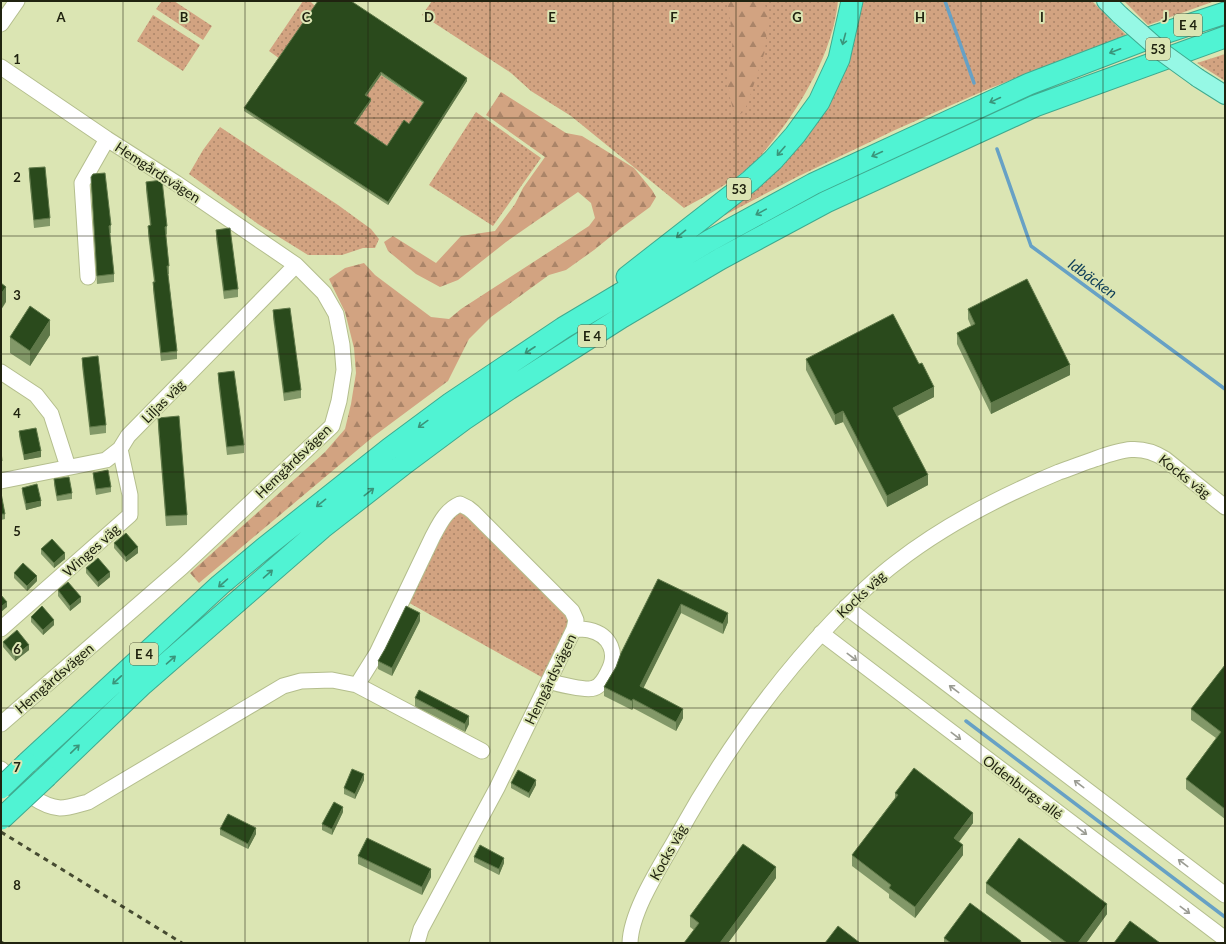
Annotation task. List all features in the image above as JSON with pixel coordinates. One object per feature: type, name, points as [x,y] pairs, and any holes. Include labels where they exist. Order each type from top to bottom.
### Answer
[{"type":"highway","name":"53","points":[[563,328],[711,210],[750,181],[773,160],[795,135],[820,102],[839,59],[852,1]]},
{"type":"highway","name":"E 4","points":[[1,788],[220,585],[264,548],[389,449],[458,399],[563,328],[709,241],[813,184],[1029,84],[1152,37],[1225,13]]},
{"type":"highway","name":"E 4","points":[[1,819],[143,684],[322,528],[463,420],[509,389],[622,317],[720,259],[826,202],[1035,106],[1225,37]]},
{"type":"main road","name":"53","points":[[1106,1],[1162,52],[1225,95]]},
{"type":"street","points":[[1,24],[17,1]]},
{"type":"street","name":"Hemgårdsvägen","points":[[1,67],[107,139],[176,183],[296,265],[324,293],[336,314],[342,345],[344,370],[339,401],[332,426],[182,567],[1,724]]},
{"type":"street","points":[[88,277],[82,183],[107,139]]},
{"type":"street","name":"Liljas väg","points":[[1,481],[106,460],[120,449],[128,436],[296,265]]},
{"type":"street","points":[[1,372],[36,395],[51,414],[68,467]]},
{"type":"street","name":"Winges väg","points":[[1,629],[130,515],[130,495],[120,449]]},
{"type":"street","name":"Kocks väg","points":[[630,943],[630,936],[641,901],[694,805],[755,712],[821,633],[846,607],[895,563],[976,510],[1034,483],[1120,450],[1141,449],[1155,453],[1165,459],[1225,508]]},
{"type":"street","name":"Hemgårdsvägen","points":[[357,685],[377,653],[443,518],[453,507],[460,504],[473,512],[572,611],[576,620],[574,629],[497,788],[421,929],[417,943]]},
{"type":"street","points":[[846,607],[1225,895]]},
{"type":"street","points":[[549,681],[586,689],[594,688],[601,684],[612,664],[614,656],[613,649],[609,642],[603,637],[589,630],[574,629]]},
{"type":"street","name":"Oldenburgs allé","points":[[821,633],[1225,939]]},
{"type":"street","points":[[1,769],[34,798],[47,805],[62,808],[88,802],[283,686],[301,681],[332,680],[357,685],[482,751]]},
{"type":"green space","points":[[162,1],[174,1],[212,26],[203,40],[156,9]]},
{"type":"green space","points":[[303,1],[310,1],[316,7],[280,59],[269,51]]},
{"type":"green space","points":[[432,1],[838,1],[830,39],[823,58],[805,95],[783,128],[758,159],[745,171],[720,188],[684,208],[571,116],[531,91],[511,73],[422,15]]},
{"type":"green space","points":[[727,1],[764,1],[768,17],[765,51],[747,105],[743,112],[738,116],[734,113],[727,86],[733,39]]},
{"type":"green space","points":[[858,1],[1092,1],[1127,36],[988,89],[895,130],[797,177],[706,225],[777,165]]},
{"type":"green space","points":[[1124,1],[1215,1],[1148,25]]},
{"type":"green space","points":[[153,15],[200,45],[183,71],[137,41]]},
{"type":"green space","points":[[1225,54],[1225,81],[1197,63]]},
{"type":"green space","points":[[381,75],[424,104],[409,126],[387,148],[347,121]]},
{"type":"green space","points":[[501,92],[566,133],[582,136],[634,168],[656,197],[650,207],[566,270],[549,275],[491,317],[469,339],[448,381],[374,436],[199,583],[190,573],[325,452],[345,429],[356,373],[354,348],[345,312],[329,279],[345,268],[364,263],[375,275],[431,317],[449,319],[461,309],[589,226],[595,218],[591,203],[578,192],[506,242],[458,280],[440,287],[416,274],[388,251],[384,242],[393,236],[436,263],[461,236],[495,231],[515,204],[523,188],[545,157],[486,115]]},
{"type":"green space","points":[[476,112],[541,158],[493,226],[429,185]]},
{"type":"green space","points":[[220,127],[338,205],[371,229],[379,239],[375,248],[363,248],[342,255],[308,255],[258,224],[189,174],[203,150]]},
{"type":"green space","points":[[463,507],[568,612],[572,624],[545,679],[404,600],[436,534]]},
{"type":"building","points":[[318,1],[351,1],[467,78],[388,202],[244,108]],"holes":[[[381,72],[424,102],[409,124],[404,120],[387,146],[354,123],[371,99],[365,95]]]},
{"type":"building","points":[[45,167],[50,218],[34,220],[29,168]]},
{"type":"building","points":[[105,173],[111,225],[109,226],[114,274],[97,276],[91,177],[93,174]]},
{"type":"building","points":[[162,180],[167,226],[165,227],[169,266],[167,266],[177,351],[161,353],[153,282],[155,282],[148,226],[151,225],[146,182]]},
{"type":"building","points":[[230,228],[238,289],[224,291],[216,230]]},
{"type":"building","points":[[1027,279],[1070,365],[991,403],[957,333],[975,324],[968,309]]},
{"type":"building","points":[[1,283],[6,287],[1,294]]},
{"type":"building","points":[[30,306],[50,320],[30,351],[10,337]]},
{"type":"building","points":[[290,308],[301,390],[284,393],[273,310]]},
{"type":"building","points":[[893,314],[919,364],[922,363],[934,387],[893,408],[928,475],[887,496],[843,411],[835,415],[806,359]]},
{"type":"building","points":[[98,356],[106,425],[90,427],[82,358]]},
{"type":"building","points":[[234,371],[244,445],[227,447],[218,373]]},
{"type":"building","points":[[179,416],[187,515],[166,516],[158,418]]},
{"type":"building","points":[[36,428],[41,451],[24,455],[19,431]]},
{"type":"building","points":[[108,470],[111,487],[96,489],[93,473]]},
{"type":"building","points":[[69,477],[72,493],[57,496],[54,479]]},
{"type":"building","points":[[37,484],[41,501],[26,504],[22,488]]},
{"type":"building","points":[[1,493],[5,514],[1,514]]},
{"type":"building","points":[[126,533],[138,547],[126,557],[114,543]]},
{"type":"building","points":[[52,539],[65,553],[54,563],[41,549]]},
{"type":"building","points":[[98,558],[110,572],[98,582],[86,568]]},
{"type":"building","points":[[23,563],[37,576],[27,586],[14,573]]},
{"type":"building","points":[[658,579],[728,613],[723,624],[681,604],[640,686],[683,709],[676,722],[633,699],[632,701],[604,687],[616,667],[621,653]]},
{"type":"building","points":[[68,582],[81,597],[70,606],[58,590]]},
{"type":"building","points":[[1,595],[7,602],[1,607]]},
{"type":"building","points":[[42,606],[54,620],[43,630],[31,617]]},
{"type":"building","points":[[406,606],[420,613],[392,668],[378,661]]},
{"type":"building","points":[[17,630],[29,645],[15,656],[3,642]]},
{"type":"building","points":[[1225,665],[1225,809],[1186,779],[1221,732],[1191,709]]},
{"type":"building","points":[[419,690],[469,716],[465,724],[415,698]]},
{"type":"building","points":[[914,768],[973,813],[954,838],[963,845],[915,907],[889,888],[891,885],[852,855],[898,795],[895,793]]},
{"type":"building","points":[[352,769],[364,774],[355,794],[344,788]]},
{"type":"building","points":[[518,770],[536,780],[529,793],[511,783]]},
{"type":"building","points":[[334,802],[343,807],[332,829],[322,824]]},
{"type":"building","points":[[228,814],[256,828],[248,844],[220,829]]},
{"type":"building","points":[[367,838],[431,869],[422,887],[358,856]]},
{"type":"building","points":[[1019,838],[1107,904],[1078,943],[1067,943],[986,883]]},
{"type":"building","points":[[743,844],[776,867],[720,943],[684,943],[699,923],[690,916]]},
{"type":"building","points":[[480,845],[504,858],[499,869],[474,857]]},
{"type":"building","points":[[970,903],[1021,941],[1020,943],[951,943],[944,938]]},
{"type":"building","points":[[1130,921],[1160,943],[1114,943]]},
{"type":"building","points":[[838,926],[860,943],[825,943]]},
{"type":"waterway","name":"Idbäcken","points":[[945,1],[974,83]]},
{"type":"waterway","name":"Idbäcken","points":[[997,149],[1031,246],[1225,389]]},
{"type":"waterway","points":[[966,721],[1225,917]]},
{"type":"railway","points":[[1,832],[182,943]]}]
